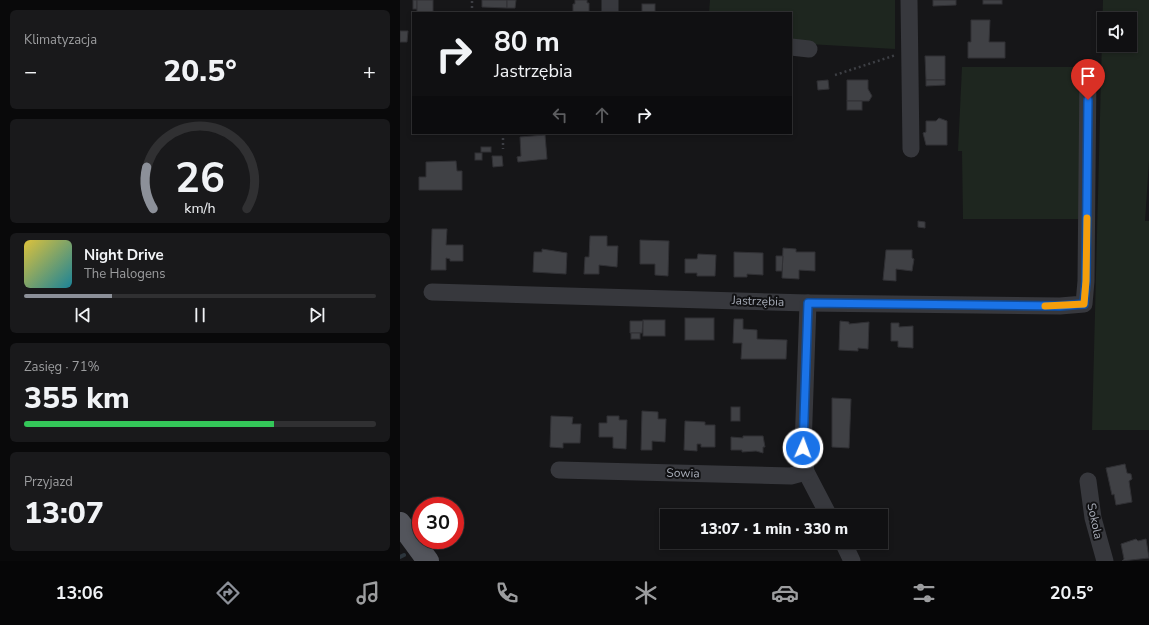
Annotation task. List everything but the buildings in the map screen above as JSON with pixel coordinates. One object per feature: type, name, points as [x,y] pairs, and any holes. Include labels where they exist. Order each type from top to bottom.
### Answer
[{"type":"main road","points":[[400,523],[428,561]]},
{"type":"street","points":[[610,0],[610,12]]},
{"type":"street","points":[[909,0],[906,50],[911,149]]},
{"type":"street","points":[[792,47],[809,49]]},
{"type":"street","name":"Jastrzębia","points":[[432,292],[808,303],[1060,306],[1084,304],[1086,281],[1088,70]]},
{"type":"street","points":[[808,303],[803,448],[806,472],[825,509]]},
{"type":"street","name":"Sowia","points":[[559,470],[791,476],[806,472]]},
{"type":"street","name":"Sokola","points":[[1088,481],[1093,518],[1105,561]]},
{"type":"street","points":[[846,549],[852,561]]},
{"type":"path","points":[[472,0],[472,12]]},
{"type":"path","points":[[835,75],[906,50]]},
{"type":"path","points":[[503,134],[503,149]]},
{"type":"shaded area","points":[[710,0],[895,0],[895,49],[792,43],[792,12],[709,12]]},
{"type":"shaded area","points":[[1103,0],[1149,0],[1149,161],[1145,221],[1149,221],[1149,430],[1092,430],[1102,52],[1137,52],[1137,12],[1103,12]]},
{"type":"shaded area","points":[[962,67],[1075,67],[1083,82],[1080,219],[963,219],[962,151],[958,151]]},
{"type":"waterway","points":[[400,557],[404,555]]},
{"type":"slow traffic","points":[[1045,306],[1084,304],[1087,218]]},
{"type":"route","points":[[803,448],[808,303],[1060,306],[1084,304],[1086,281],[1088,100]]}]
